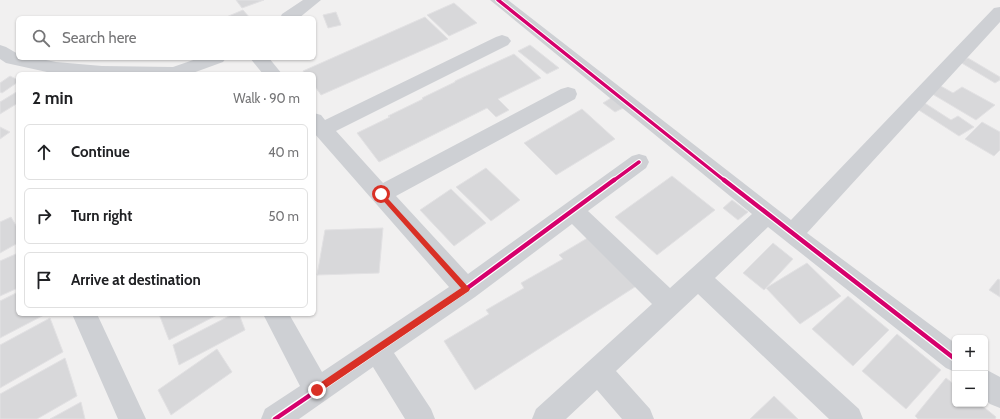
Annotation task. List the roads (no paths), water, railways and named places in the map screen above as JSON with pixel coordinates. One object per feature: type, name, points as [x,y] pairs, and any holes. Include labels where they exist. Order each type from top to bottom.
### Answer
[{"type":"street","points":[[291,16],[313,0]]},
{"type":"street","points":[[498,0],[766,214],[952,357]]},
{"type":"street","points":[[792,234],[1000,12]]},
{"type":"street","points":[[466,289],[318,124],[502,41]]},
{"type":"street","points":[[0,51],[12,59],[16,60]]},
{"type":"street","points":[[17,60],[56,68],[102,72]]},
{"type":"street","points":[[177,72],[211,60]]},
{"type":"street","points":[[261,60],[271,72]]},
{"type":"street","points":[[381,194],[568,94]]},
{"type":"street","points":[[275,419],[466,289],[639,162]]},
{"type":"street","points":[[573,211],[669,304]]},
{"type":"street","points":[[546,419],[766,214]]},
{"type":"street","points":[[698,278],[844,417]]},
{"type":"street","points":[[85,316],[132,419]]},
{"type":"street","points":[[276,316],[317,390]]},
{"type":"street","points":[[377,349],[421,419]]},
{"type":"street","points":[[598,371],[640,419]]},
{"type":"street","points":[[988,384],[1000,394]]}]
